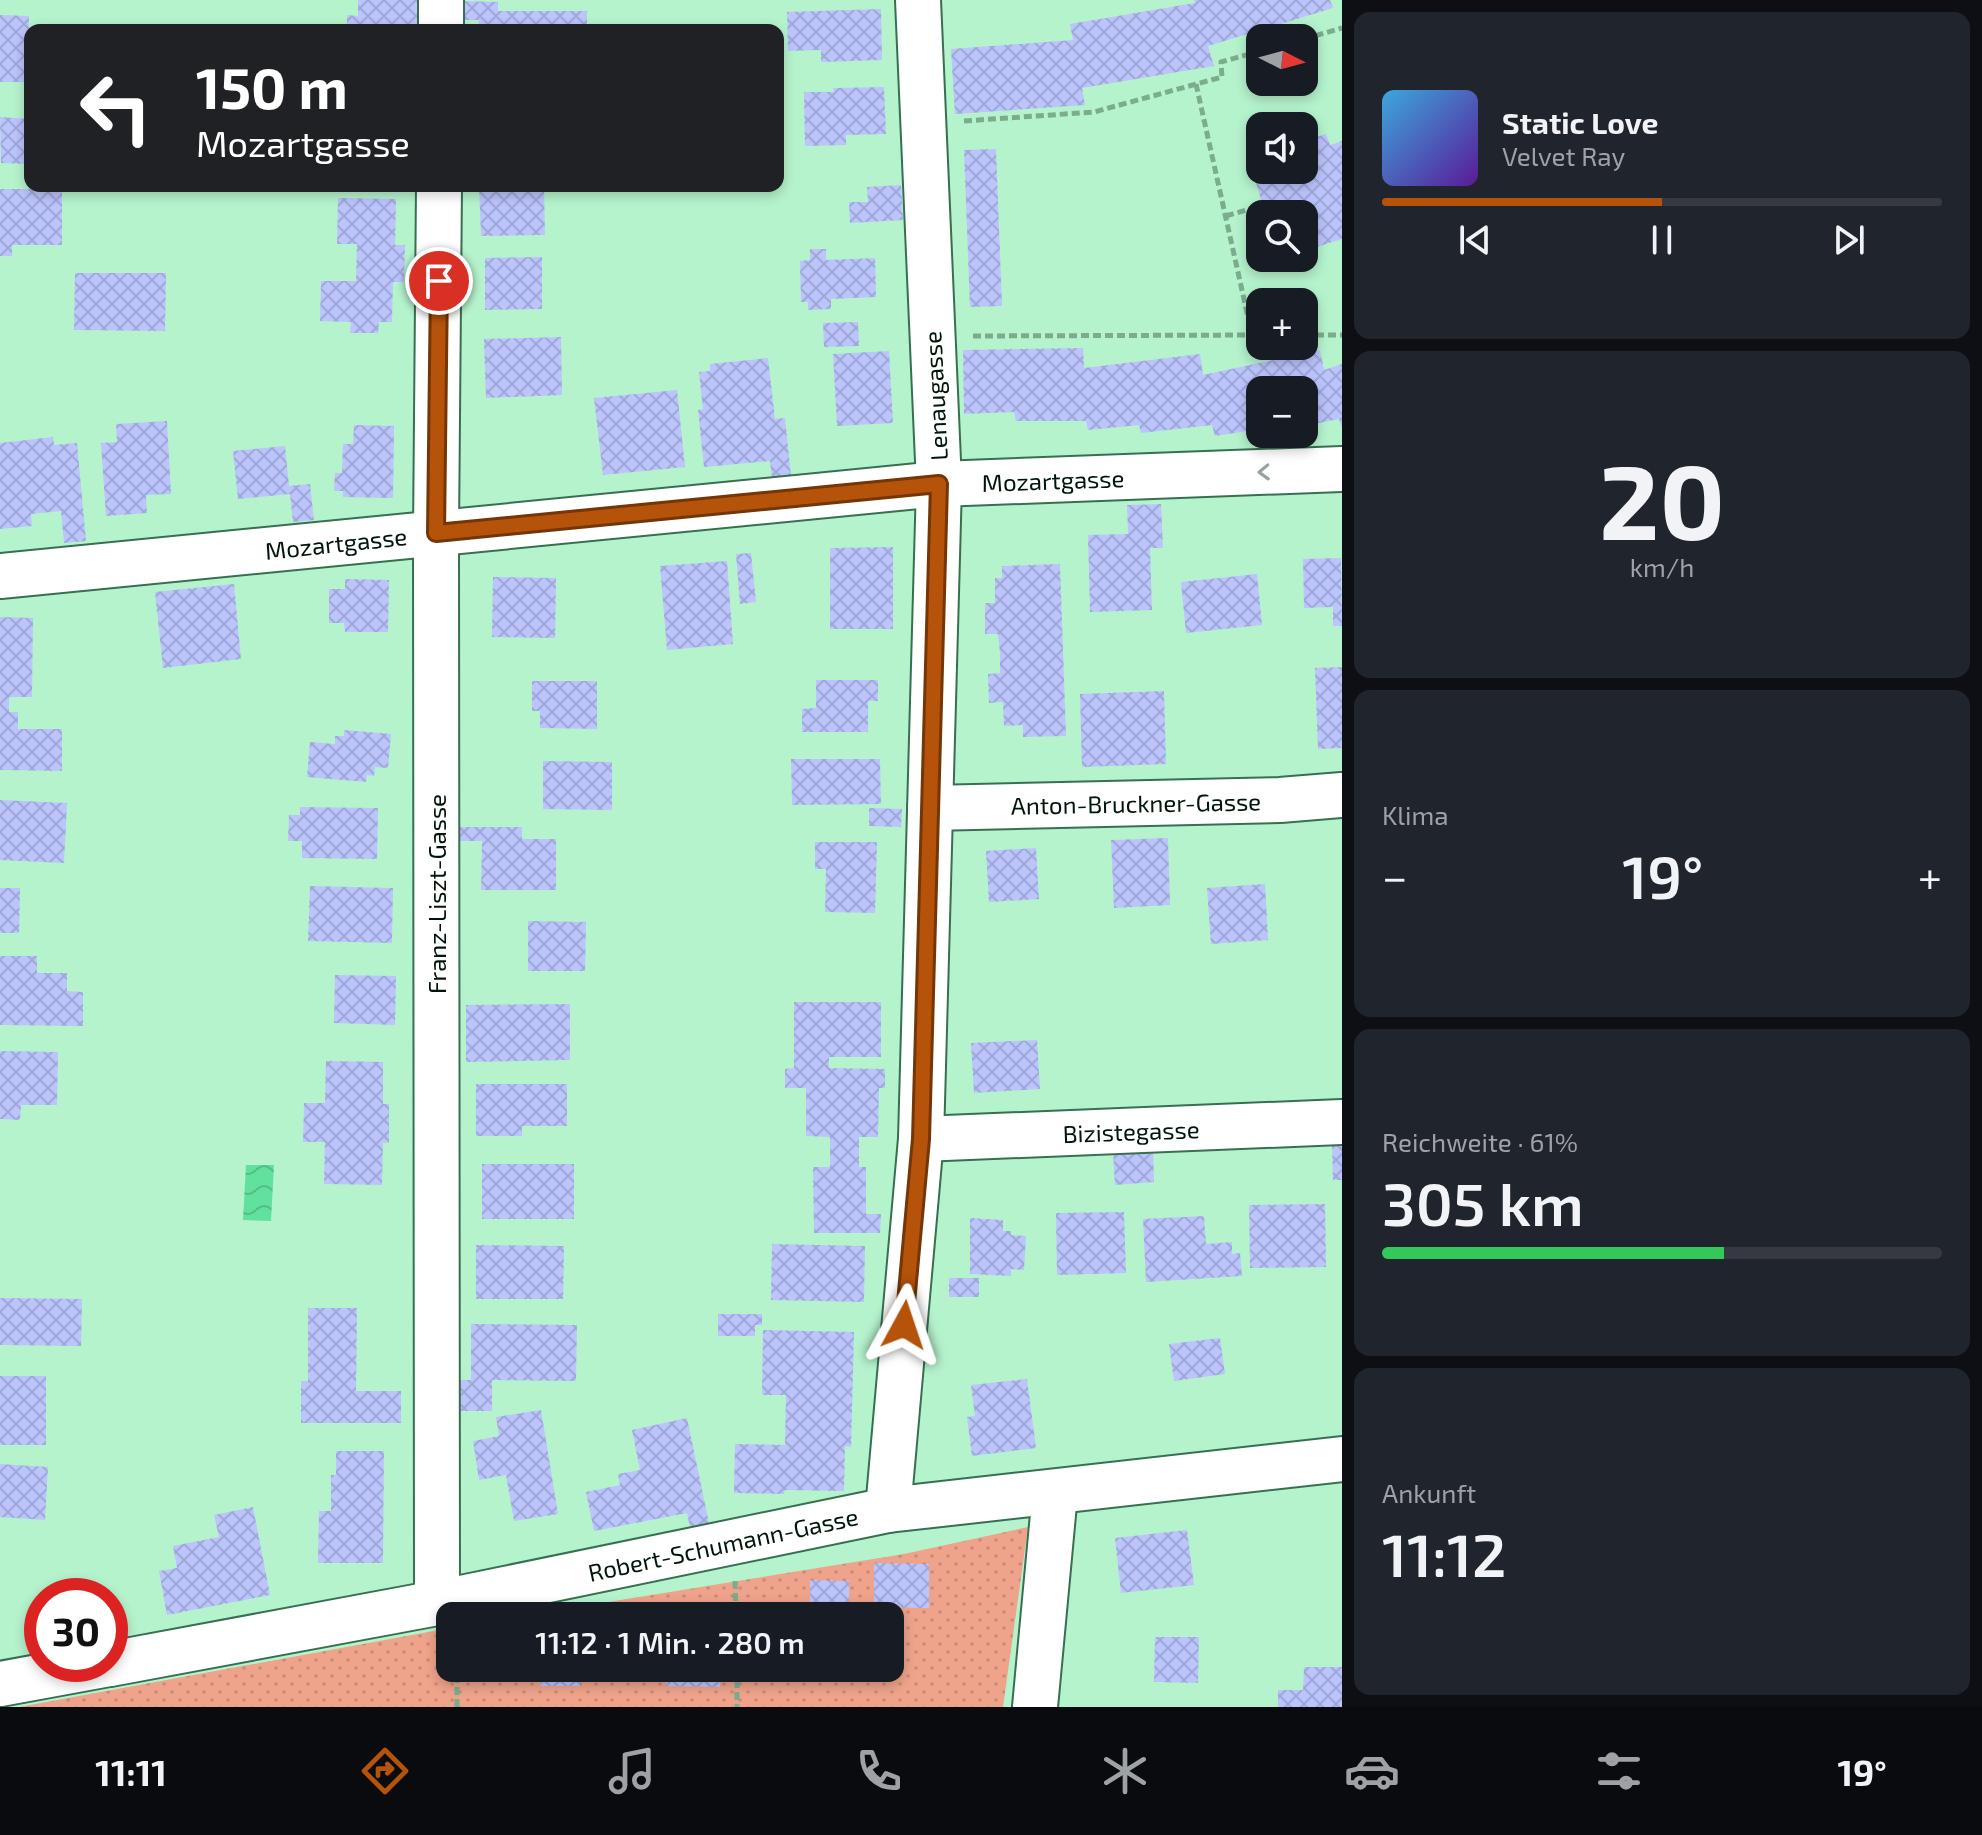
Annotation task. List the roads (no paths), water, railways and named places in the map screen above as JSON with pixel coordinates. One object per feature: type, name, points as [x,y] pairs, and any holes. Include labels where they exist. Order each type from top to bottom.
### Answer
[{"type":"street","points":[[441,0],[441,24]]},
{"type":"street","name":"Lenaugasse","points":[[888,1510],[921,1139],[939,484],[918,0]]},
{"type":"street","name":"Franz-Liszt-Gasse","points":[[437,1602],[436,533],[439,192]]},
{"type":"street","name":"Mozartgasse","points":[[0,576],[939,484],[1342,469]]},
{"type":"street","name":"Anton-Bruckner-Gasse","points":[[930,808],[1280,800],[1342,795]]},
{"type":"street","name":"Bizistegasse","points":[[921,1139],[1342,1122]]},
{"type":"street","name":"Robert-Schumann-Gasse","points":[[442,1602],[888,1510],[1342,1459]]},
{"type":"street","points":[[1035,1707],[1055,1493]]},
{"type":"street","name":"Robert-Schumann-Gasse","points":[[128,1661],[436,1603]]},
{"type":"street","name":"Robert-Schumann-Gasse","points":[[0,1684],[24,1680]]},
{"type":"water","points":[[246,1165],[274,1165],[271,1221],[243,1220]]}]
